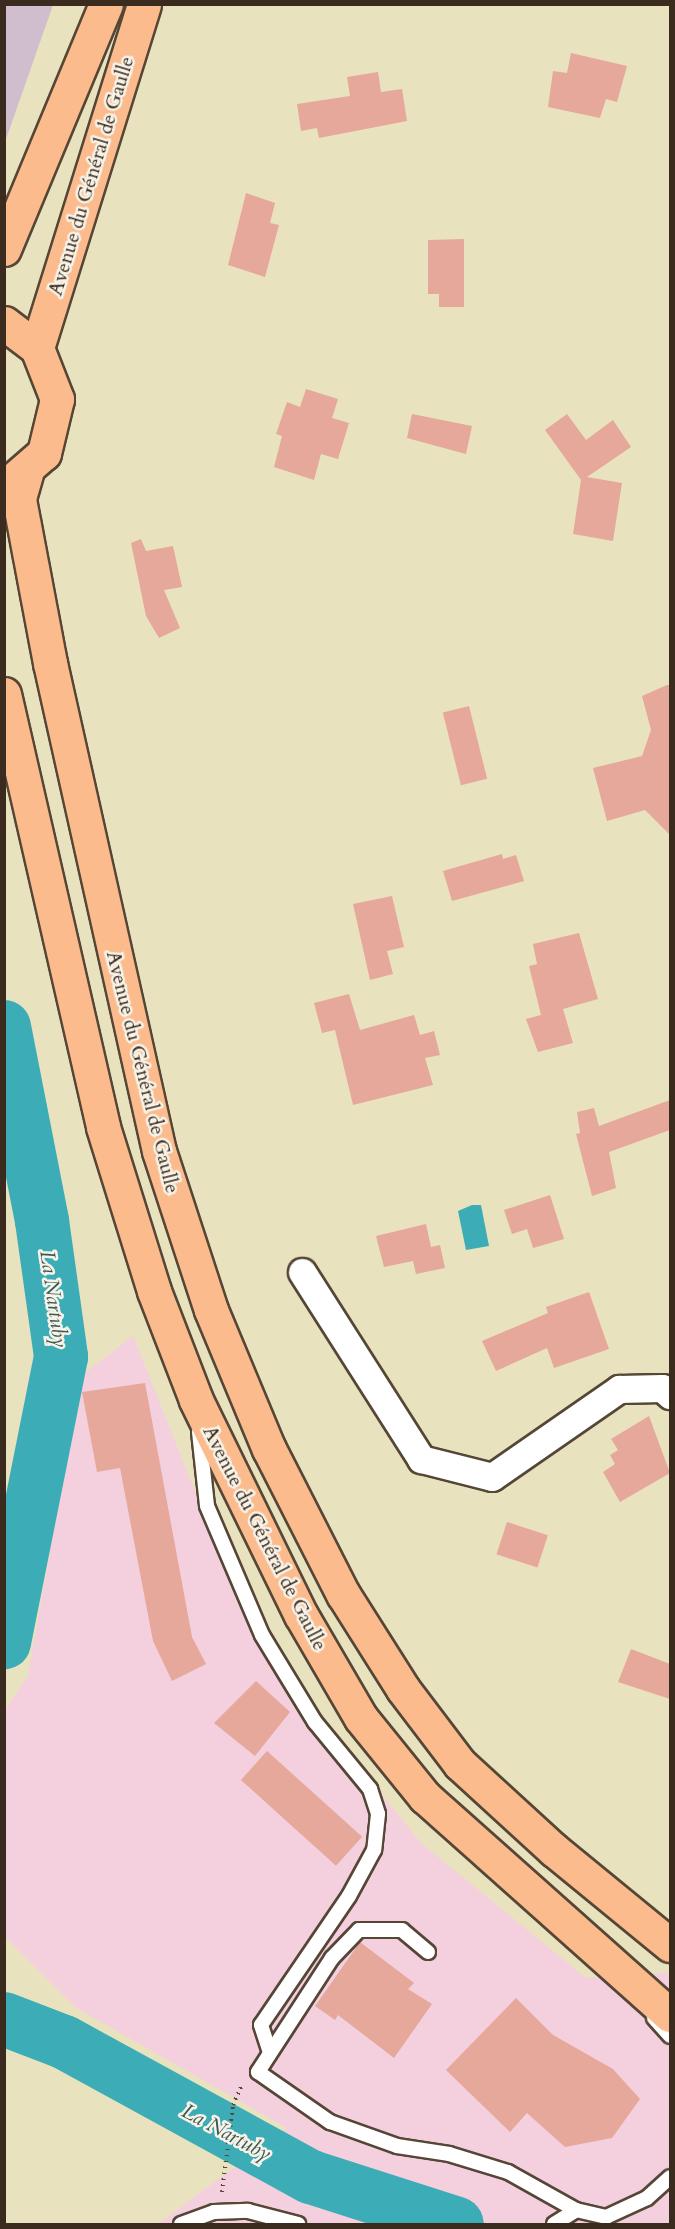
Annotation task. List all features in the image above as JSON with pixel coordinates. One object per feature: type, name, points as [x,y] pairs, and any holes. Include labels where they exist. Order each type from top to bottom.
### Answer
[{"type":"main road","name":"Avenue du Général de Gaulle","points":[[4,249],[106,4]]},
{"type":"main road","name":"Avenue du Général de Gaulle","points":[[37,348],[144,4]]},
{"type":"main road","points":[[4,323],[37,348],[57,399],[54,427],[44,453],[15,480]]},
{"type":"main road","name":"Avenue du Général de Gaulle","points":[[15,480],[50,663],[159,1151],[211,1310],[268,1449],[343,1594],[403,1689],[460,1764],[554,1850],[670,1945]]},
{"type":"main road","name":"Avenue du Général de Gaulle","points":[[4,694],[103,1128],[154,1291],[196,1400],[300,1615],[361,1718],[425,1797],[670,2015]]},
{"type":"street","points":[[302,1272],[422,1459],[492,1478],[619,1389],[662,1388],[670,1395]]},
{"type":"lane","points":[[196,1400],[207,1506],[262,1635],[315,1722],[370,1789],[378,1814],[374,1850],[349,1896],[261,2025],[269,2050]]},
{"type":"lane","points":[[428,1952],[402,1929],[359,1929],[269,2050],[258,2072],[330,2122],[397,2146],[449,2154],[508,2172],[576,2210],[606,2217],[647,2198],[670,2177]]},
{"type":"lane","points":[[576,1932],[670,2036]]},
{"type":"lane","points":[[556,2223],[576,2210]]},
{"type":"lane","points":[[181,2224],[214,2212],[248,2211],[298,2224]]},
{"type":"path","points":[[224,2185],[233,2105]]},
{"type":"shaded area","points":[[4,5],[53,5],[5,142]]},
{"type":"shaded area","points":[[133,1336],[252,1634],[421,1843],[586,1978],[670,1972],[670,2224],[158,2224],[287,2128],[75,2007],[5,1937],[4,1711],[28,1676],[81,1376]]},
{"type":"water","points":[[472,1205],[481,1205],[489,1246],[466,1250],[458,1211]]},
{"type":"building","points":[[571,53],[627,66],[617,102],[606,99],[600,118],[548,107],[553,71],[567,73]]},
{"type":"building","points":[[378,72],[381,92],[402,89],[407,121],[319,138],[317,128],[301,131],[297,104],[350,96],[347,77]]},
{"type":"building","points":[[246,193],[275,203],[270,223],[279,225],[265,277],[228,265]]},
{"type":"building","points":[[464,239],[464,307],[439,307],[439,294],[428,294],[428,240]]},
{"type":"building","points":[[306,389],[338,399],[332,418],[349,423],[338,459],[321,454],[314,480],[274,467],[282,436],[276,434],[287,402],[300,407]]},
{"type":"building","points":[[412,414],[472,426],[466,454],[407,438]]},
{"type":"building","points":[[567,414],[586,440],[613,420],[631,447],[587,477],[622,483],[613,541],[573,534],[581,480],[545,430]]},
{"type":"building","points":[[141,539],[146,551],[173,546],[182,587],[164,590],[180,628],[159,638],[146,616],[131,543]]},
{"type":"building","points":[[670,685],[670,835],[645,810],[607,821],[593,768],[642,756],[651,730],[642,696]]},
{"type":"building","points":[[469,706],[487,779],[461,785],[443,713]]},
{"type":"building","points":[[502,854],[503,859],[516,855],[524,881],[452,901],[443,871]]},
{"type":"building","points":[[392,896],[404,947],[387,951],[393,974],[370,980],[353,904]]},
{"type":"building","points":[[579,933],[598,999],[563,1009],[573,1043],[538,1052],[526,1019],[541,1015],[529,966],[537,964],[533,944]]},
{"type":"building","points":[[349,994],[360,1030],[414,1015],[420,1035],[434,1031],[440,1055],[425,1058],[433,1085],[353,1105],[335,1030],[322,1033],[314,1003]]},
{"type":"building","points":[[670,1100],[670,1130],[609,1152],[616,1188],[592,1196],[576,1134],[580,1133],[577,1112],[594,1108],[599,1126]]},
{"type":"building","points":[[550,1195],[564,1239],[533,1248],[527,1229],[512,1234],[504,1210]]},
{"type":"building","points":[[426,1224],[431,1247],[440,1245],[445,1268],[416,1274],[413,1261],[384,1267],[376,1236]]},
{"type":"building","points":[[589,1292],[609,1349],[554,1368],[547,1348],[496,1371],[482,1341],[548,1313],[546,1307]]},
{"type":"building","points":[[145,1383],[192,1637],[206,1664],[172,1681],[153,1641],[120,1468],[97,1472],[82,1392]]},
{"type":"building","points":[[649,1416],[670,1473],[620,1502],[603,1472],[615,1464],[610,1455],[618,1450],[611,1439]]},
{"type":"building","points":[[507,1522],[548,1535],[537,1568],[496,1554]]},
{"type":"building","points":[[631,1649],[670,1664],[670,1699],[618,1682]]},
{"type":"building","points":[[256,1681],[290,1712],[255,1756],[214,1723]]},
{"type":"building","points":[[267,1751],[362,1837],[336,1866],[241,1780]]},
{"type":"building","points":[[360,1942],[414,1983],[408,1989],[432,2004],[394,2058],[338,2015],[335,2020],[315,2006]]},
{"type":"building","points":[[516,1998],[553,2035],[613,2069],[640,2099],[612,2138],[565,2147],[527,2113],[510,2132],[446,2070]]},
{"type":"waterway","name":"La Nartuby","points":[[4,1027],[42,1221],[61,1357],[4,1642]]},
{"type":"waterway","name":"La Nartuby","points":[[4,2019],[64,2042],[311,2177],[457,2224]]}]
